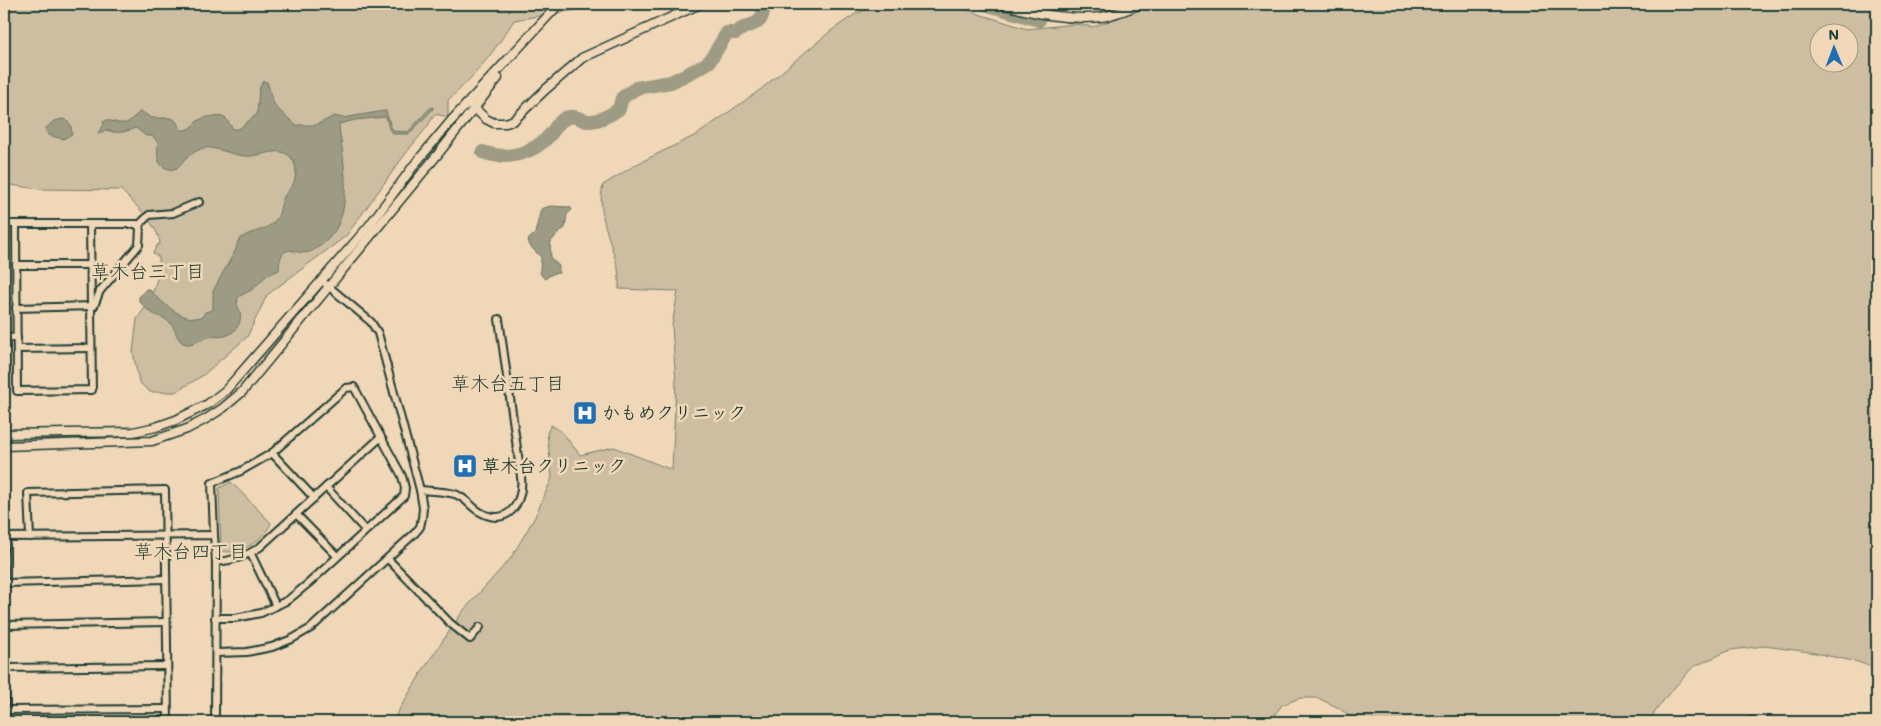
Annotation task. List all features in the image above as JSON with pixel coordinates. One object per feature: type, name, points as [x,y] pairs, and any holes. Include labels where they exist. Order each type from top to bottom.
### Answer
[{"type":"street","points":[[4,446],[146,442],[187,429],[222,408],[242,392],[471,105],[559,4]]},
{"type":"street","points":[[471,105],[486,119],[494,123],[506,123],[514,120],[582,58],[700,4]]},
{"type":"street","points":[[1002,4],[1050,16],[1079,18],[1111,15],[1141,4]]},
{"type":"street","points":[[4,434],[133,432],[176,420],[208,404],[226,390],[369,226],[415,164],[471,105]]},
{"type":"street","points":[[138,226],[149,215],[173,213],[199,202]]},
{"type":"street","points":[[4,224],[137,224],[140,228],[139,245],[100,291],[94,306],[16,308]]},
{"type":"street","points":[[16,224],[17,391],[92,390],[90,224]]},
{"type":"street","points":[[16,265],[90,264]]},
{"type":"street","points":[[216,653],[247,652],[272,647],[292,639],[311,628],[388,559],[420,527],[423,508],[420,490],[378,333],[371,322],[321,280]]},
{"type":"street","points":[[420,490],[454,494],[468,502],[479,512],[492,517],[505,515],[519,501],[522,486],[499,319]]},
{"type":"street","points":[[4,337],[17,338]]},
{"type":"street","points":[[17,349],[91,348]]},
{"type":"street","points":[[213,722],[215,717],[215,618],[216,562],[212,483],[241,471],[272,453],[346,388],[354,386],[380,438],[402,476],[406,488],[404,496],[288,600],[252,614],[235,618],[215,618]]},
{"type":"street","points":[[216,562],[251,554],[297,515],[380,438]]},
{"type":"street","points":[[272,453],[314,498]]},
{"type":"street","points":[[326,487],[365,530]]},
{"type":"street","points":[[30,537],[28,493],[165,490],[168,722]]},
{"type":"street","points":[[297,515],[337,556]]},
{"type":"street","points":[[6,722],[4,537],[214,535]]},
{"type":"street","points":[[251,554],[276,606]]},
{"type":"street","points":[[388,559],[450,623],[470,639],[480,627]]},
{"type":"street","points":[[5,583],[166,579]]},
{"type":"street","points":[[5,625],[166,622]]},
{"type":"street","points":[[5,668],[166,666]]},
{"type":"street","points":[[5,710],[167,709]]},
{"type":"shaded area","points":[[4,4],[613,4],[514,20],[484,62],[448,100],[448,117],[435,114],[346,236],[267,295],[247,337],[202,376],[175,392],[150,392],[139,382],[133,352],[137,319],[151,299],[159,272],[159,257],[153,253],[158,244],[160,245],[156,230],[139,208],[121,190],[39,189],[4,184]]},
{"type":"shaded area","points":[[882,4],[947,4],[1027,29],[1075,24],[1093,27],[1155,4],[1877,5],[1877,669],[1858,662],[1810,652],[1764,646],[1730,650],[1693,667],[1665,698],[1648,722],[1357,722],[1339,708],[1318,698],[1300,698],[1282,705],[1272,718],[1272,722],[392,722],[423,670],[463,611],[511,558],[535,517],[552,478],[547,433],[551,425],[562,432],[580,455],[614,447],[672,470],[676,383],[672,326],[678,291],[619,289],[618,269],[603,217],[601,196],[603,185],[637,164],[698,134],[760,90],[832,30],[857,13]]},
{"type":"shaded area","points":[[263,81],[267,82],[275,105],[295,125],[316,125],[334,116],[343,118],[386,111],[394,131],[408,132],[429,109],[433,107],[433,109],[409,134],[393,134],[389,129],[386,117],[355,120],[339,124],[345,172],[345,198],[339,223],[333,234],[311,252],[304,253],[289,250],[283,253],[279,270],[266,276],[253,289],[238,297],[237,305],[240,319],[237,327],[230,334],[209,337],[186,344],[179,339],[170,323],[149,311],[139,301],[139,297],[146,289],[149,289],[173,310],[188,317],[196,318],[203,316],[205,312],[213,310],[213,291],[236,249],[238,241],[246,235],[270,226],[277,219],[283,198],[295,180],[296,168],[294,162],[291,157],[281,152],[244,156],[217,149],[203,148],[187,157],[178,167],[170,169],[162,166],[158,160],[157,141],[152,136],[146,136],[136,128],[118,132],[107,130],[97,134],[104,125],[103,122],[107,120],[127,123],[141,111],[151,118],[172,118],[181,130],[189,128],[202,119],[215,116],[225,117],[233,129],[239,129],[257,114],[259,89]]},
{"type":"shaded area","points":[[62,119],[71,125],[72,134],[63,139],[48,135],[46,128],[54,121]]},
{"type":"shaded area","points":[[550,206],[570,207],[572,210],[567,214],[565,228],[550,243],[551,259],[559,266],[559,273],[552,274],[545,279],[540,272],[541,257],[530,246],[528,240],[535,233],[541,209]]},
{"type":"shaded area","points":[[231,482],[271,523],[257,541],[243,549],[228,552],[221,551],[219,488]]},
{"type":"waterway","points":[[483,152],[501,156],[519,154],[543,142],[560,122],[566,118],[574,117],[591,121],[612,114],[619,109],[622,98],[636,88],[671,82],[709,62],[727,33],[736,33],[758,22],[761,18],[764,4]]},
{"type":"waterway","points":[[985,4],[1039,20]]},
{"type":"place","name":"かもめクリニック","points":[[585,413]]},
{"type":"place","name":"草木台クリニック","points":[[465,466]]},
{"type":"district","name":"草木台三丁目","points":[[148,271]]},
{"type":"district","name":"草木台五丁目","points":[[508,383]]},
{"type":"district","name":"草木台四丁目","points":[[191,551]]}]
